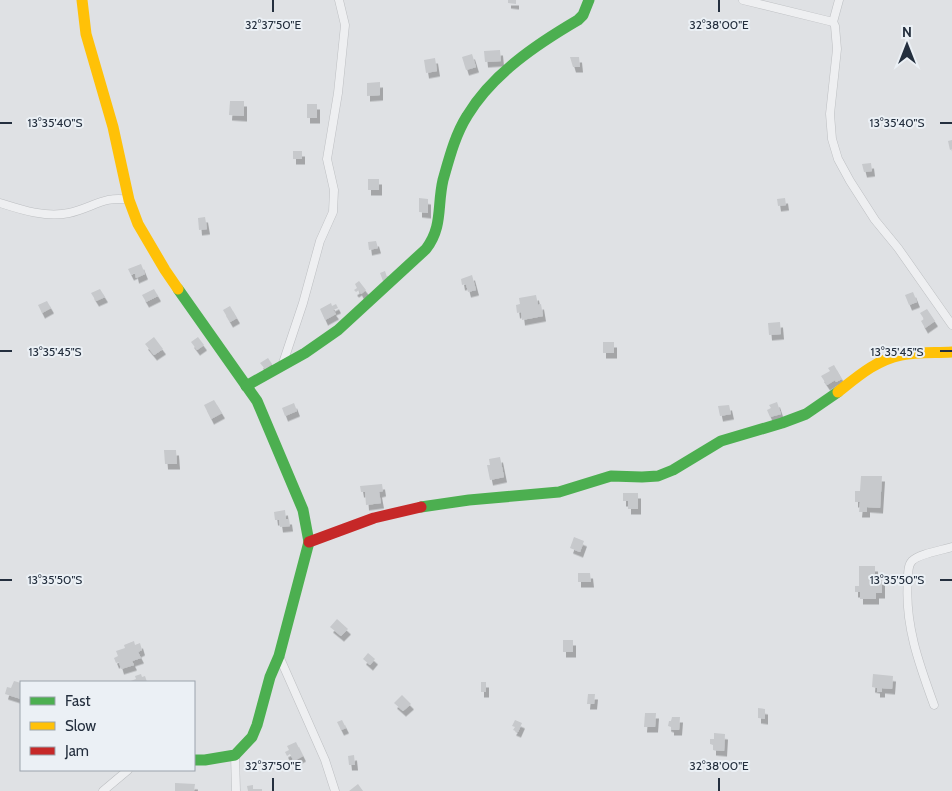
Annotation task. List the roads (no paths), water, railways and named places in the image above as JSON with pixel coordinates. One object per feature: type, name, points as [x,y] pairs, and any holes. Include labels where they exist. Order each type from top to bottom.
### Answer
[{"type":"street","points":[[82,0],[86,34],[113,127],[129,200],[138,224],[165,270],[257,401],[266,417],[303,510],[309,542],[279,656],[270,677],[252,737],[235,755],[195,760]]},
{"type":"street","points":[[282,366],[303,303],[320,241],[333,212],[334,190],[327,159],[338,93],[344,31],[343,13],[339,0]]},
{"type":"street","points":[[246,386],[282,366],[337,330],[365,307],[433,241],[440,218],[442,187],[446,170],[463,123],[471,110],[499,78],[526,54],[578,20],[583,15],[589,0]]},
{"type":"street","points":[[743,0],[833,22]]},
{"type":"street","points":[[839,0],[833,22],[836,31],[836,49],[830,114],[832,140],[838,159],[875,220],[898,248],[952,325]]},
{"type":"street","points":[[0,203],[25,211],[56,214],[70,212],[111,198],[129,200]]},
{"type":"street","points":[[309,542],[413,508],[568,490],[604,477],[649,477],[665,474],[701,451],[720,442],[762,428],[786,423],[810,411],[877,364],[892,357],[912,353],[952,352]]},
{"type":"street","points":[[934,705],[915,652],[910,626],[908,604],[909,569],[911,561],[916,558],[952,548]]},
{"type":"street","points":[[279,656],[325,760],[335,791]]},
{"type":"street","points":[[235,755],[236,791]]},
{"type":"street","points":[[103,791],[127,771]]}]
